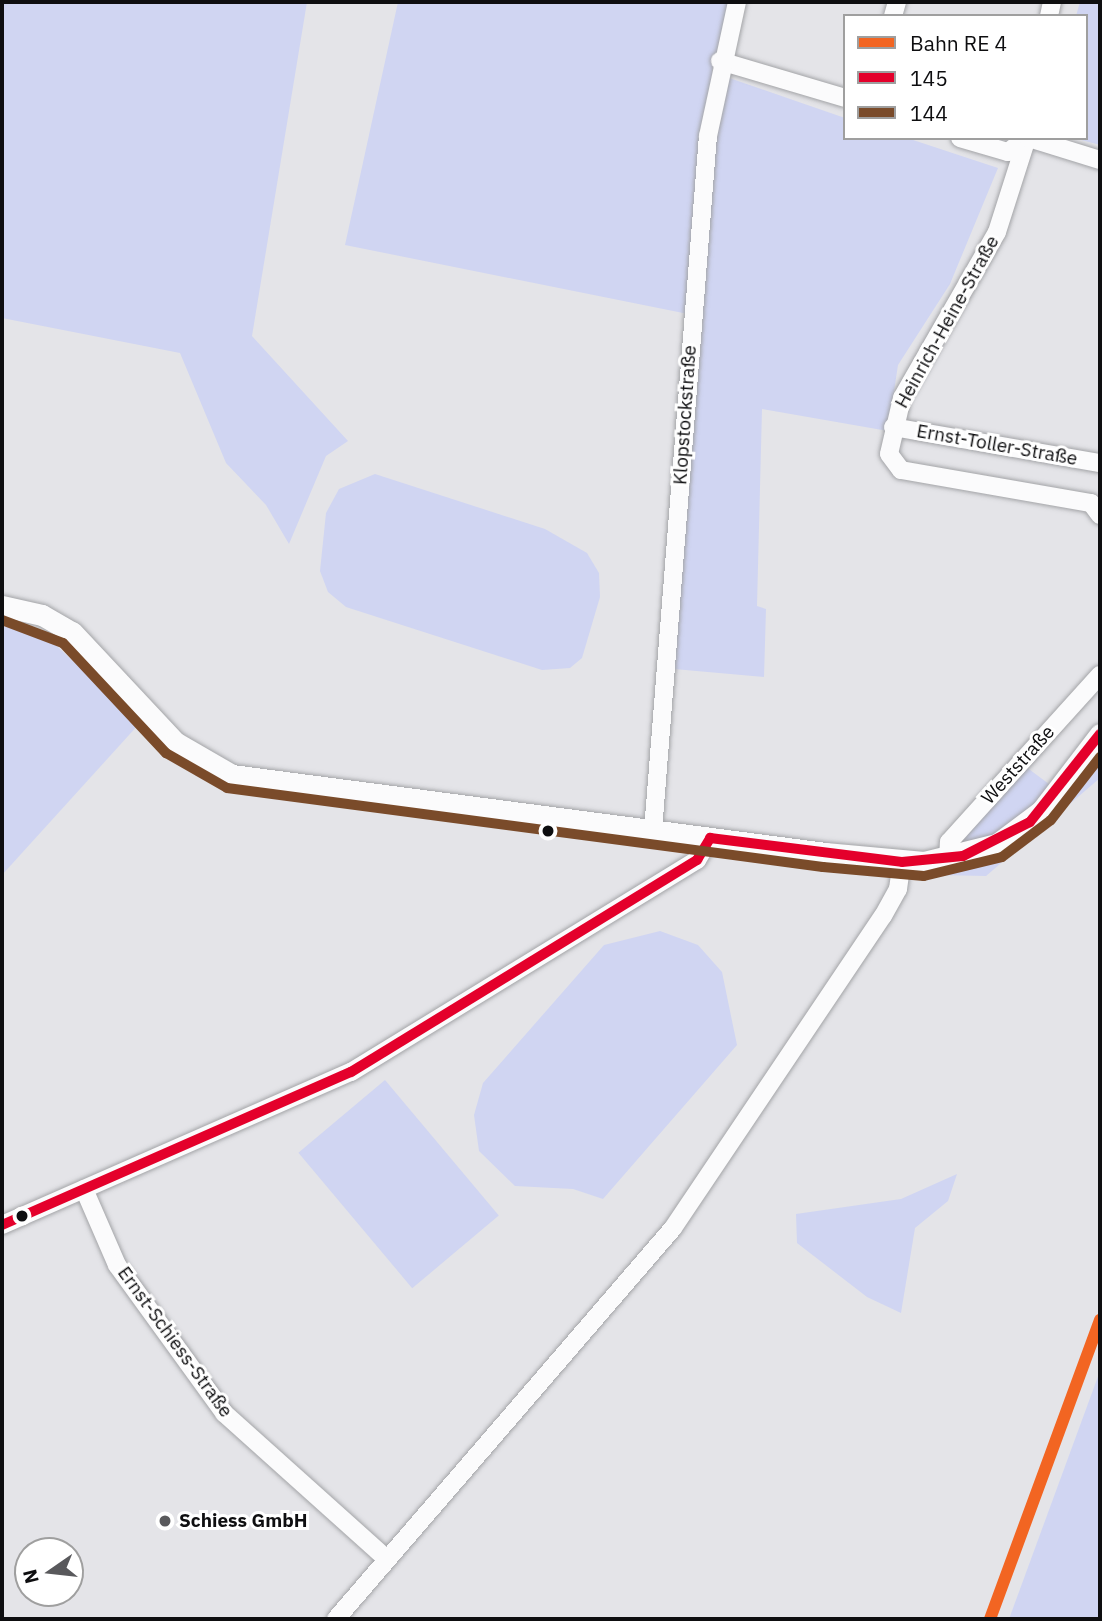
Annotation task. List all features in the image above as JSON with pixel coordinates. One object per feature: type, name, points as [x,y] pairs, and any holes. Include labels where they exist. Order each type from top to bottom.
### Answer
[{"type":"main road","points":[[2,606],[42,615],[72,632],[175,742],[222,771],[653,831],[902,862],[948,860],[997,844],[1030,822],[1100,734]]},
{"type":"street","name":"Klopstockstraße","points":[[653,831],[692,318],[720,61],[737,2]]},
{"type":"street","points":[[720,61],[843,98]]},
{"type":"street","points":[[967,140],[1008,152],[1024,140]]},
{"type":"street","name":"Heinrich-Heine-Straße","points":[[1026,140],[997,232],[902,398],[893,427],[889,454],[901,470],[1091,503],[1100,515]]},
{"type":"street","points":[[1034,140],[1100,160]]},
{"type":"street","name":"Ernst-Toller-Straße","points":[[893,427],[1100,463]]},
{"type":"street","name":"Weststraße","points":[[948,860],[949,842],[1100,675]]},
{"type":"street","points":[[2,1225],[384,1054],[697,860],[710,838]]},
{"type":"street","points":[[336,1619],[673,1228],[898,889],[902,862]]},
{"type":"street","name":"Ernst-Schiess-Straße","points":[[84,1189],[117,1265],[224,1413],[387,1559]]},
{"type":"shaded area","points":[[2,2],[307,2],[252,336],[348,441],[326,456],[289,544],[266,505],[226,463],[180,353],[2,318]]},
{"type":"shaded area","points":[[398,2],[729,2],[712,72],[843,117],[843,140],[913,140],[998,168],[950,284],[898,365],[888,431],[762,409],[757,606],[766,609],[764,677],[674,669],[703,317],[345,245]]},
{"type":"shaded area","points":[[1080,2],[1100,2],[1100,145],[1081,140],[1088,140],[1088,14],[1077,14]]},
{"type":"shaded area","points":[[375,474],[545,529],[587,553],[599,573],[600,597],[582,658],[570,668],[542,670],[346,607],[328,592],[320,571],[326,513],[339,489]]},
{"type":"shaded area","points":[[2,626],[40,630],[139,724],[2,875]]},
{"type":"shaded area","points":[[1100,754],[1100,778],[986,876],[937,875],[957,854],[954,842],[1026,767],[1068,798]]},
{"type":"shaded area","points":[[660,931],[698,945],[722,972],[737,1045],[603,1199],[573,1189],[515,1186],[479,1151],[474,1115],[483,1083],[604,945]]},
{"type":"shaded area","points":[[385,1080],[499,1216],[412,1288],[298,1153]]},
{"type":"shaded area","points":[[957,1174],[948,1201],[915,1228],[901,1313],[867,1297],[797,1243],[796,1214],[901,1199]]},
{"type":"shaded area","points":[[1100,1371],[1100,1619],[1009,1619]]},
{"type":"transit line","name":"144","points":[[2,620],[63,643],[166,753],[227,788],[823,867],[924,876],[1002,857],[1051,820],[1100,757]]},
{"type":"transit line","name":"145","points":[[2,1225],[351,1072],[697,860],[710,838],[902,862],[963,856],[1030,822],[1100,734]]},
{"type":"transit line","points":[[990,1619],[1100,1320]]},
{"type":"place","name":"Schiess GmbH","points":[[165,1521]]}]
